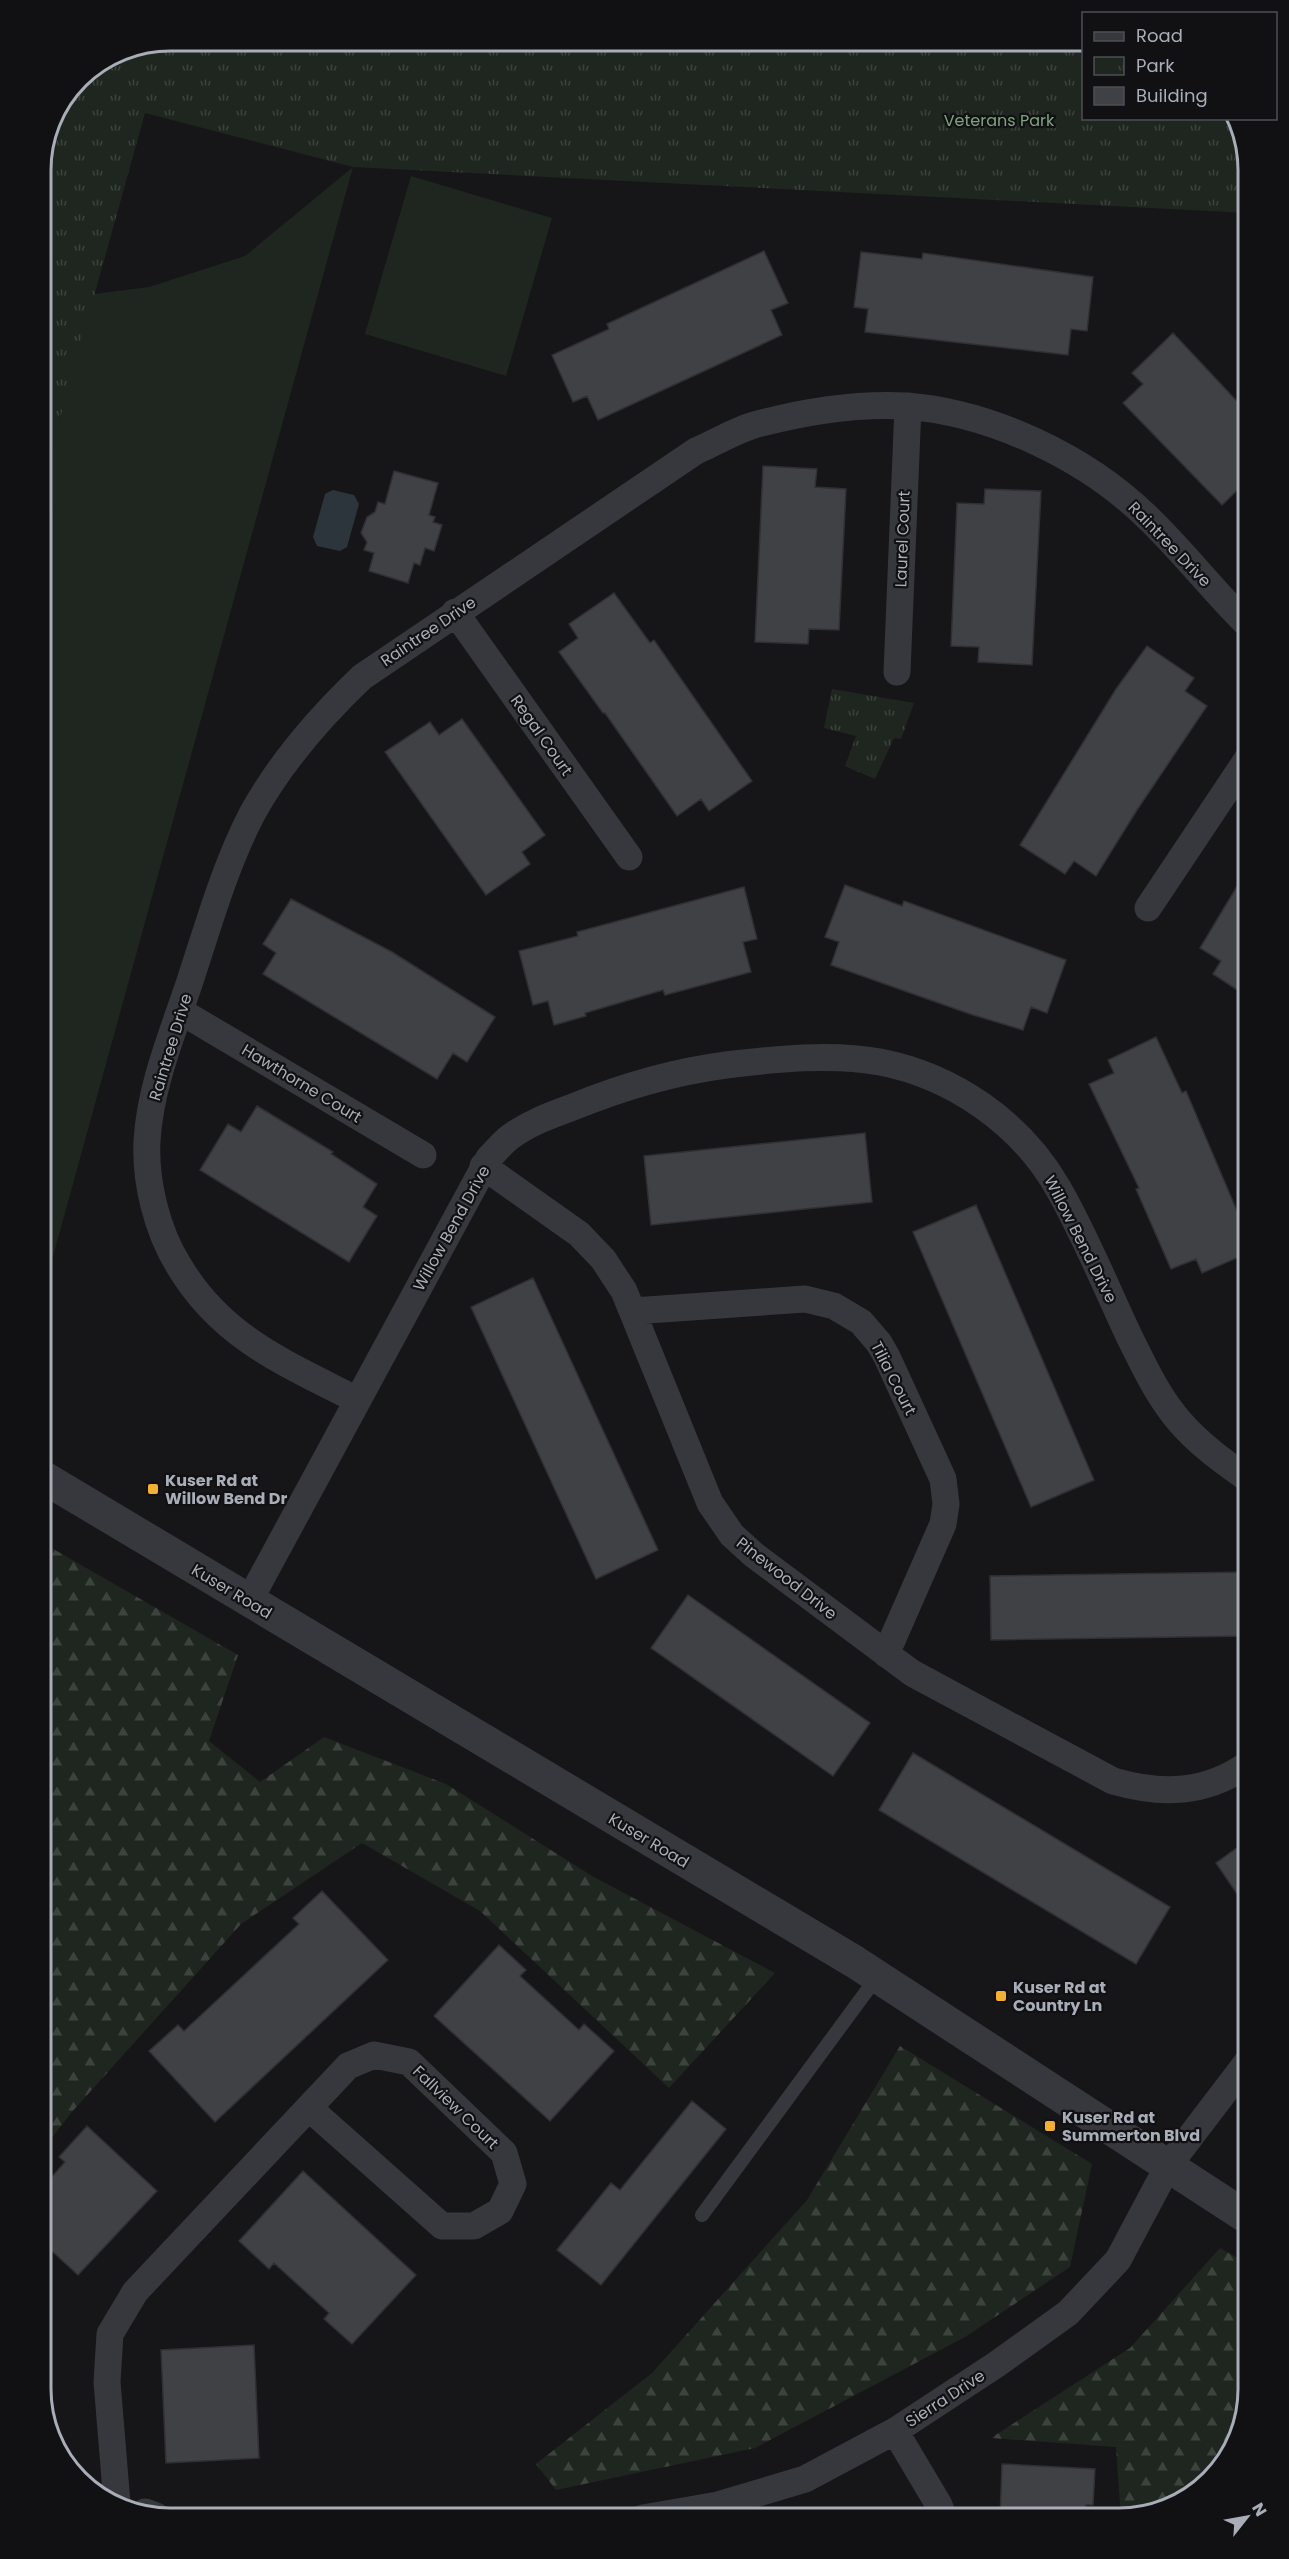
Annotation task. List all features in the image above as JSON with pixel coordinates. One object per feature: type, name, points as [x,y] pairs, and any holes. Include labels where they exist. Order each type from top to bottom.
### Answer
[{"type":"street","name":"Raintree Drive","points":[[357,1400],[268,1354],[234,1331],[201,1299],[178,1265],[159,1223],[151,1187],[147,1142],[153,1096],[228,865],[253,813],[322,714],[362,677],[696,451],[752,426],[862,406],[908,406],[966,417],[1018,434],[1065,456],[1108,484],[1146,516],[1238,614]]},
{"type":"street","name":"Laurel Court","points":[[897,672],[908,406]]},
{"type":"street","name":"Regal Court","points":[[455,612],[629,858]]},
{"type":"street","points":[[1148,908],[1238,773]]},
{"type":"street","name":"Hawthorne Court","points":[[180,1011],[423,1155]]},
{"type":"street","name":"Willow Bend Drive","points":[[249,1601],[483,1166],[508,1138],[534,1122],[613,1091],[689,1070],[768,1060],[836,1058],[879,1062],[923,1074],[967,1095],[1004,1121],[1035,1154],[1058,1187],[1151,1381],[1179,1421],[1214,1455],[1238,1472]]},
{"type":"street","name":"Pinewood Drive","points":[[483,1166],[579,1234],[603,1259],[624,1291],[633,1311],[710,1503],[732,1535],[754,1555],[912,1674],[1113,1781],[1142,1789],[1177,1790],[1208,1784],[1238,1771]]},
{"type":"street","name":"Tilia Court","points":[[633,1311],[806,1299],[834,1306],[861,1322],[879,1343],[943,1479],[946,1504],[943,1524],[886,1654]]},
{"type":"street","name":"Kuser Road","points":[[51,1482],[878,1977],[1238,2212]]},
{"type":"street","name":"Fallview Court","points":[[116,2496],[107,2382],[110,2334],[135,2292],[348,2066],[374,2055],[409,2062],[504,2153],[513,2184],[500,2211],[474,2226],[442,2226],[309,2108]]},
{"type":"street","name":"Sierra Drive","points":[[701,2508],[805,2479],[895,2431],[997,2364],[1068,2313],[1118,2260],[1168,2166],[1238,2074]]},
{"type":"street","points":[[895,2431],[940,2508]]},
{"type":"lane","points":[[702,2215],[878,1977]]},
{"type":"green space","name":"Veterans Park","points":[[170,51],[1082,51],[1082,120],[1227,120],[1234,139],[1238,162],[1238,212],[353,167],[145,113],[51,451],[51,162],[53,147],[63,117],[80,91],[110,67],[139,55]]},
{"type":"green space","points":[[353,167],[51,1264],[51,451],[94,294],[149,287],[245,256]]},
{"type":"green space","points":[[411,176],[552,218],[506,376],[365,334]]},
{"type":"green space","points":[[832,689],[914,703],[901,739],[894,738],[875,779],[845,766],[856,736],[824,728]]},
{"type":"green space","points":[[51,1548],[238,1655],[209,1741],[260,1782],[324,1737],[446,1784],[592,1876],[775,1973],[669,2088],[480,1911],[362,1843],[241,1924],[71,2113],[51,2139]]},
{"type":"green space","points":[[900,2046],[1092,2164],[1070,2267],[965,2337],[755,2448],[556,2490],[536,2464],[652,2373],[807,2200]]},
{"type":"green space","points":[[1220,2248],[1238,2258],[1238,2389],[1234,2420],[1226,2442],[1209,2468],[1179,2492],[1150,2504],[1120,2508],[1116,2447],[991,2438],[1130,2348]]},
{"type":"shaded area","points":[[333,490],[354,495],[359,504],[347,547],[340,551],[317,546],[313,537],[325,494]]},
{"type":"building","points":[[764,251],[788,303],[771,310],[782,335],[598,420],[587,396],[573,402],[552,355],[609,329],[607,324]]},
{"type":"building","points":[[861,252],[922,259],[923,253],[1093,277],[1087,331],[1071,329],[1068,355],[865,332],[868,309],[854,307]]},
{"type":"building","points":[[1173,333],[1238,402],[1238,490],[1222,505],[1123,403],[1143,384],[1132,373]]},
{"type":"building","points":[[763,466],[817,469],[815,487],[846,489],[839,630],[809,629],[808,644],[755,642]]},
{"type":"building","points":[[394,471],[438,483],[429,515],[435,517],[433,522],[442,525],[434,551],[425,548],[420,565],[414,563],[408,583],[369,571],[374,553],[364,550],[367,542],[361,533],[367,517],[375,512],[378,502],[385,504]]},
{"type":"building","points":[[985,489],[1041,491],[1032,665],[978,662],[979,647],[951,646],[957,503],[984,504]]},
{"type":"building","points":[[614,593],[650,643],[654,640],[752,781],[709,811],[701,799],[677,816],[559,652],[578,638],[569,624]]},
{"type":"building","points":[[1147,646],[1194,678],[1185,691],[1207,706],[1096,876],[1074,861],[1065,874],[1020,845],[1116,689]]},
{"type":"building","points":[[462,719],[545,835],[522,852],[530,864],[486,895],[385,752],[430,722],[439,735]]},
{"type":"building","points":[[845,885],[902,906],[904,901],[1066,960],[1047,1013],[1031,1007],[1023,1030],[970,1014],[831,965],[839,942],[825,937]]},
{"type":"building","points":[[1238,885],[1238,990],[1213,974],[1221,961],[1200,948]]},
{"type":"building","points":[[744,887],[757,939],[743,942],[751,972],[665,995],[663,990],[585,1013],[586,1016],[554,1025],[548,1001],[533,1005],[519,951],[578,936],[577,932]]},
{"type":"building","points":[[291,899],[392,952],[495,1017],[467,1062],[453,1053],[437,1079],[263,974],[276,953],[263,944]]},
{"type":"building","points":[[1156,1037],[1182,1093],[1186,1091],[1238,1213],[1238,1257],[1202,1273],[1196,1259],[1171,1269],[1136,1189],[1139,1188],[1089,1084],[1114,1073],[1108,1060]]},
{"type":"building","points":[[257,1106],[333,1152],[331,1154],[377,1184],[363,1207],[377,1216],[349,1262],[200,1170],[228,1124],[241,1132]]},
{"type":"building","points":[[865,1133],[872,1202],[651,1225],[644,1156]]},
{"type":"building","points":[[976,1205],[1094,1480],[1031,1507],[913,1232]]},
{"type":"building","points":[[533,1278],[658,1550],[596,1579],[471,1307]]},
{"type":"building","points":[[1238,1572],[1238,1636],[991,1640],[990,1576]]},
{"type":"building","points":[[688,1595],[870,1723],[833,1776],[651,1648]]},
{"type":"building","points":[[913,1753],[1170,1907],[1136,1964],[879,1810]]},
{"type":"building","points":[[1238,1847],[1238,1895],[1216,1863]]},
{"type":"building","points":[[322,1891],[388,1960],[215,2122],[149,2051],[178,2025],[184,2031],[299,1924],[293,1918]]},
{"type":"building","points":[[499,1945],[526,1970],[520,1976],[579,2030],[584,2024],[614,2051],[550,2121],[434,2016]]},
{"type":"building","points":[[692,2101],[726,2129],[601,2285],[557,2250],[611,2183],[620,2190]]},
{"type":"building","points":[[87,2126],[157,2191],[78,2275],[51,2250],[51,2178],[65,2162],[59,2157]]},
{"type":"building","points":[[303,2171],[416,2275],[352,2344],[324,2319],[329,2313],[274,2263],[269,2269],[239,2241]]},
{"type":"building","points":[[254,2345],[259,2458],[166,2463],[161,2350]]},
{"type":"building","points":[[1002,2464],[1095,2469],[1093,2505],[1086,2505],[1086,2508],[1000,2508]]},
{"type":"place","name":"Kuser Rd at Willow Bend Dr","points":[[153,1489]]},
{"type":"place","name":"Kuser Rd at Country Ln","points":[[1001,1996]]},
{"type":"place","name":"Kuser Rd at Summerton Blvd","points":[[1050,2126]]}]
